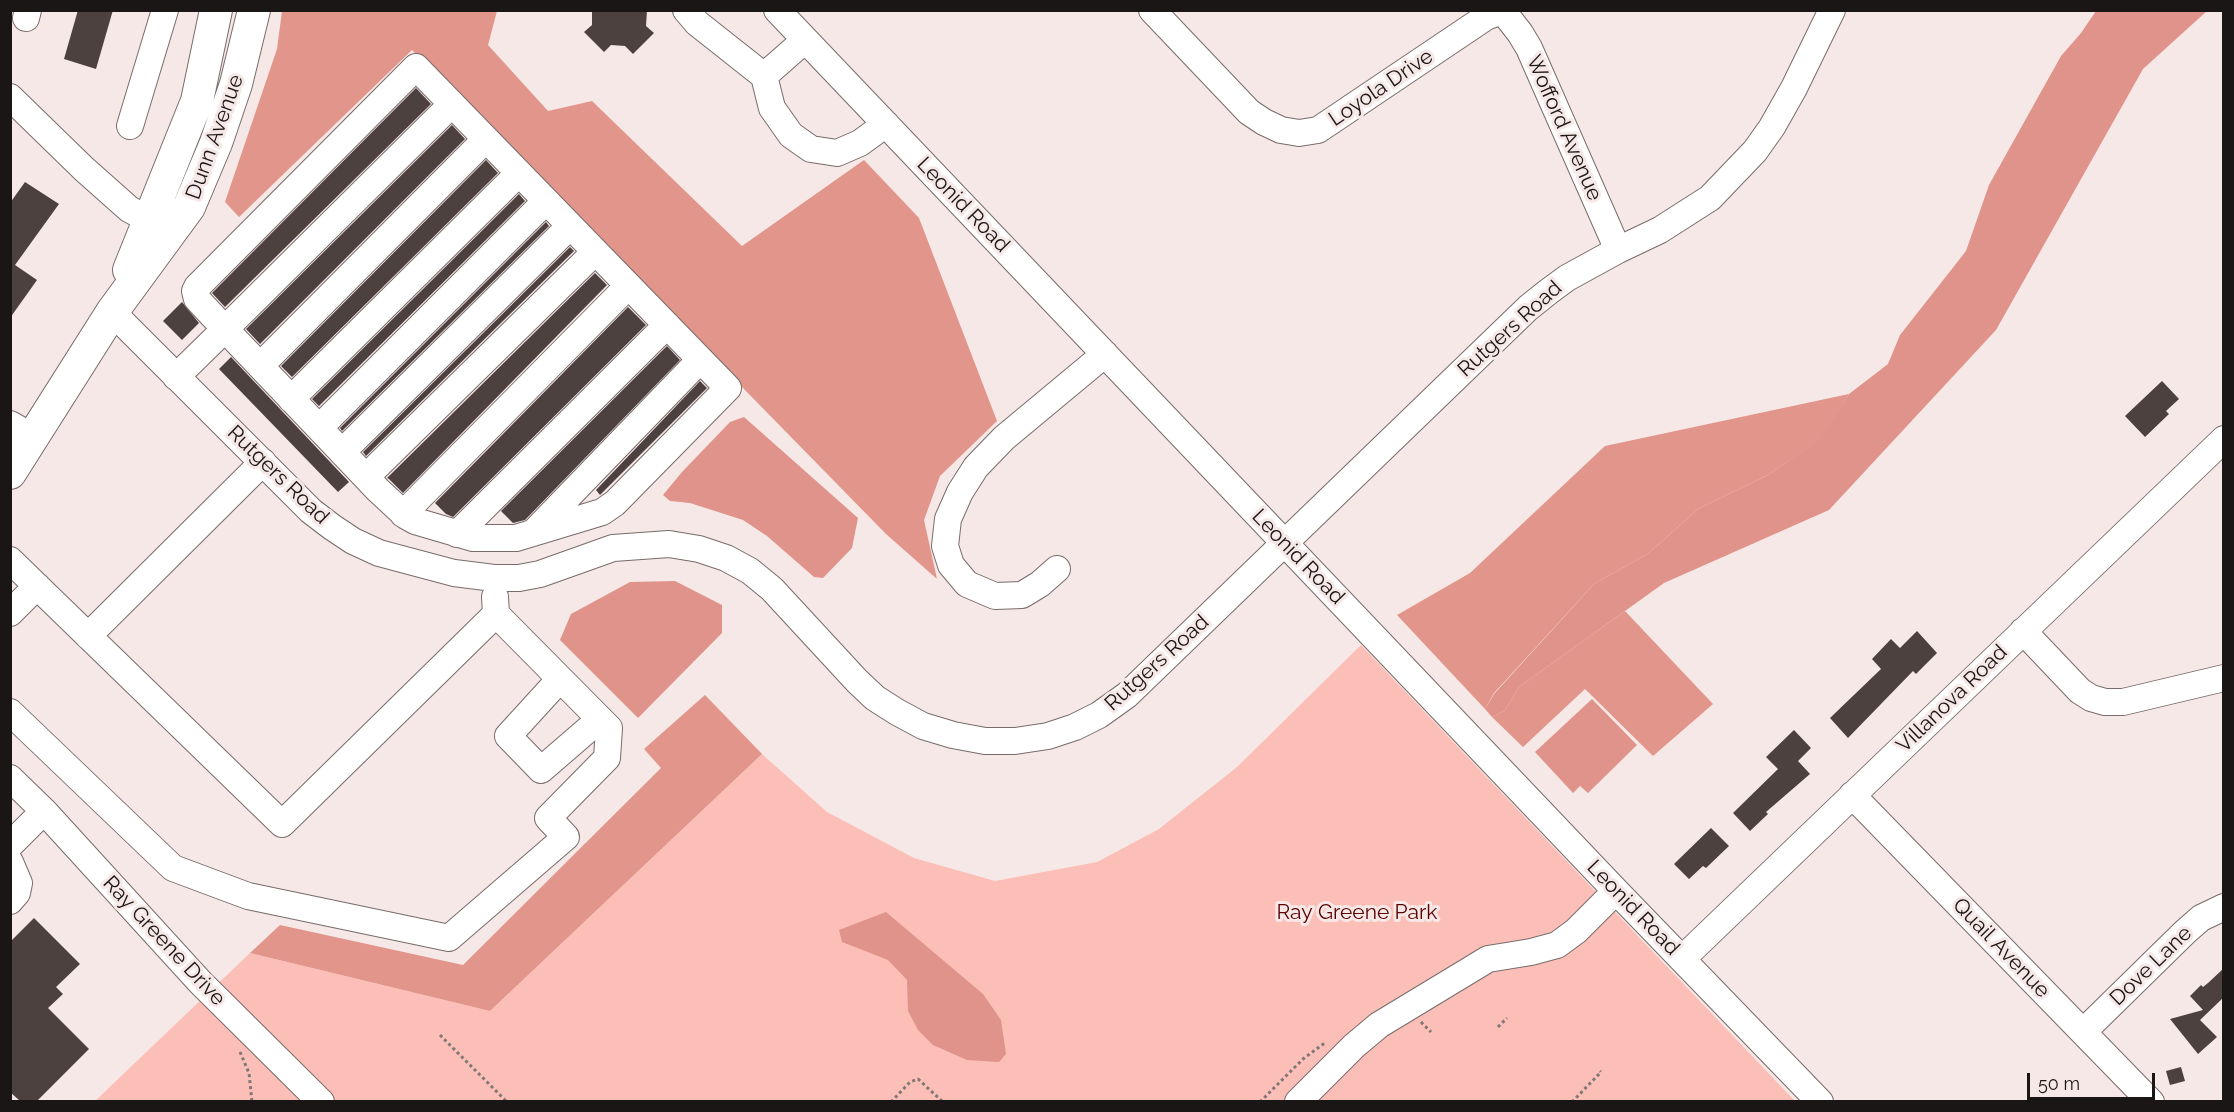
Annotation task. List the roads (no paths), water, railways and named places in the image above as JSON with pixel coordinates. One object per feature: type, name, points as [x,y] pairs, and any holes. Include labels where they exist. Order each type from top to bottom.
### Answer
[{"type":"main road","name":"Dunn Avenue","points":[[112,312],[197,101],[216,10]]},
{"type":"main road","name":"Dunn Avenue","points":[[10,473],[22,430],[189,207],[216,143],[236,84],[254,10]]},
{"type":"street","points":[[130,126],[165,10]]},
{"type":"street","points":[[686,10],[697,23],[764,76],[772,108],[791,135],[811,149],[837,153],[860,143],[886,124]]},
{"type":"street","name":"Leonid Road","points":[[777,10],[1616,891],[1820,1101]]},
{"type":"street","name":"Loyola Drive","points":[[1152,10],[1249,112],[1281,130],[1299,133],[1318,130],[1486,17],[1503,11]]},
{"type":"street","name":"Rutgers Road","points":[[112,312],[311,511],[353,541],[380,553],[433,568],[494,578],[519,578],[540,574],[613,548],[669,544],[699,549],[726,558],[750,571],[772,589],[875,698],[923,726],[984,741],[1015,741],[1048,736],[1100,715],[1127,695],[1528,308],[1567,278],[1660,230],[1710,198],[1755,151],[1772,127],[1832,10]]},
{"type":"street","name":"Wofford Avenue","points":[[1503,11],[1528,48],[1618,250]]},
{"type":"street","points":[[764,76],[805,40]]},
{"type":"street","points":[[416,67],[452,104],[728,388],[610,507],[581,520],[516,538],[494,539],[457,534],[425,525],[403,514],[197,299],[195,291],[416,67]]},
{"type":"street","points":[[10,97],[129,209],[149,220]]},
{"type":"street","points":[[177,377],[452,104]]},
{"type":"street","points":[[260,366],[486,139]]},
{"type":"street","points":[[291,399],[519,173]]},
{"type":"street","points":[[319,428],[546,201]]},
{"type":"street","points":[[342,452],[570,226]]},
{"type":"street","points":[[366,477],[595,252]]},
{"type":"street","points":[[403,514],[628,286]]},
{"type":"street","points":[[457,534],[667,325]]},
{"type":"street","points":[[1057,569],[1040,584],[1022,595],[995,596],[967,584],[951,565],[945,546],[948,519],[960,492],[976,467],[1004,438],[1105,354]]},
{"type":"street","points":[[533,533],[700,360]]},
{"type":"street","name":"Villanova Road","points":[[1682,959],[2223,439]]},
{"type":"street","points":[[88,636],[263,462]]},
{"type":"street","points":[[10,560],[282,824],[496,614]]},
{"type":"street","points":[[10,712],[173,868],[248,896],[450,938],[566,837],[548,818],[607,758],[609,728],[496,614],[494,578]]},
{"type":"street","points":[[10,613],[37,586]]},
{"type":"street","points":[[2023,631],[2080,691],[2091,698],[2105,702],[2123,702],[2223,678]]},
{"type":"street","points":[[560,679],[508,736],[541,770],[600,719]]},
{"type":"street","name":"Ray Greene Drive","points":[[10,778],[44,811],[200,982],[321,1101]]},
{"type":"street","name":"Quail Avenue","points":[[1852,795],[2151,1101]]},
{"type":"street","points":[[10,845],[44,811]]},
{"type":"street","points":[[10,862],[19,883],[18,893],[10,900]]},
{"type":"street","points":[[1298,1101],[1379,1025],[1488,959],[1557,945],[1576,931],[1616,891]]},
{"type":"street","name":"Dove Lane","points":[[2083,1032],[2185,932],[2201,918],[2223,907]]},
{"type":"park label","name":"Ray Greene Park","points":[[1357,913]]}]
